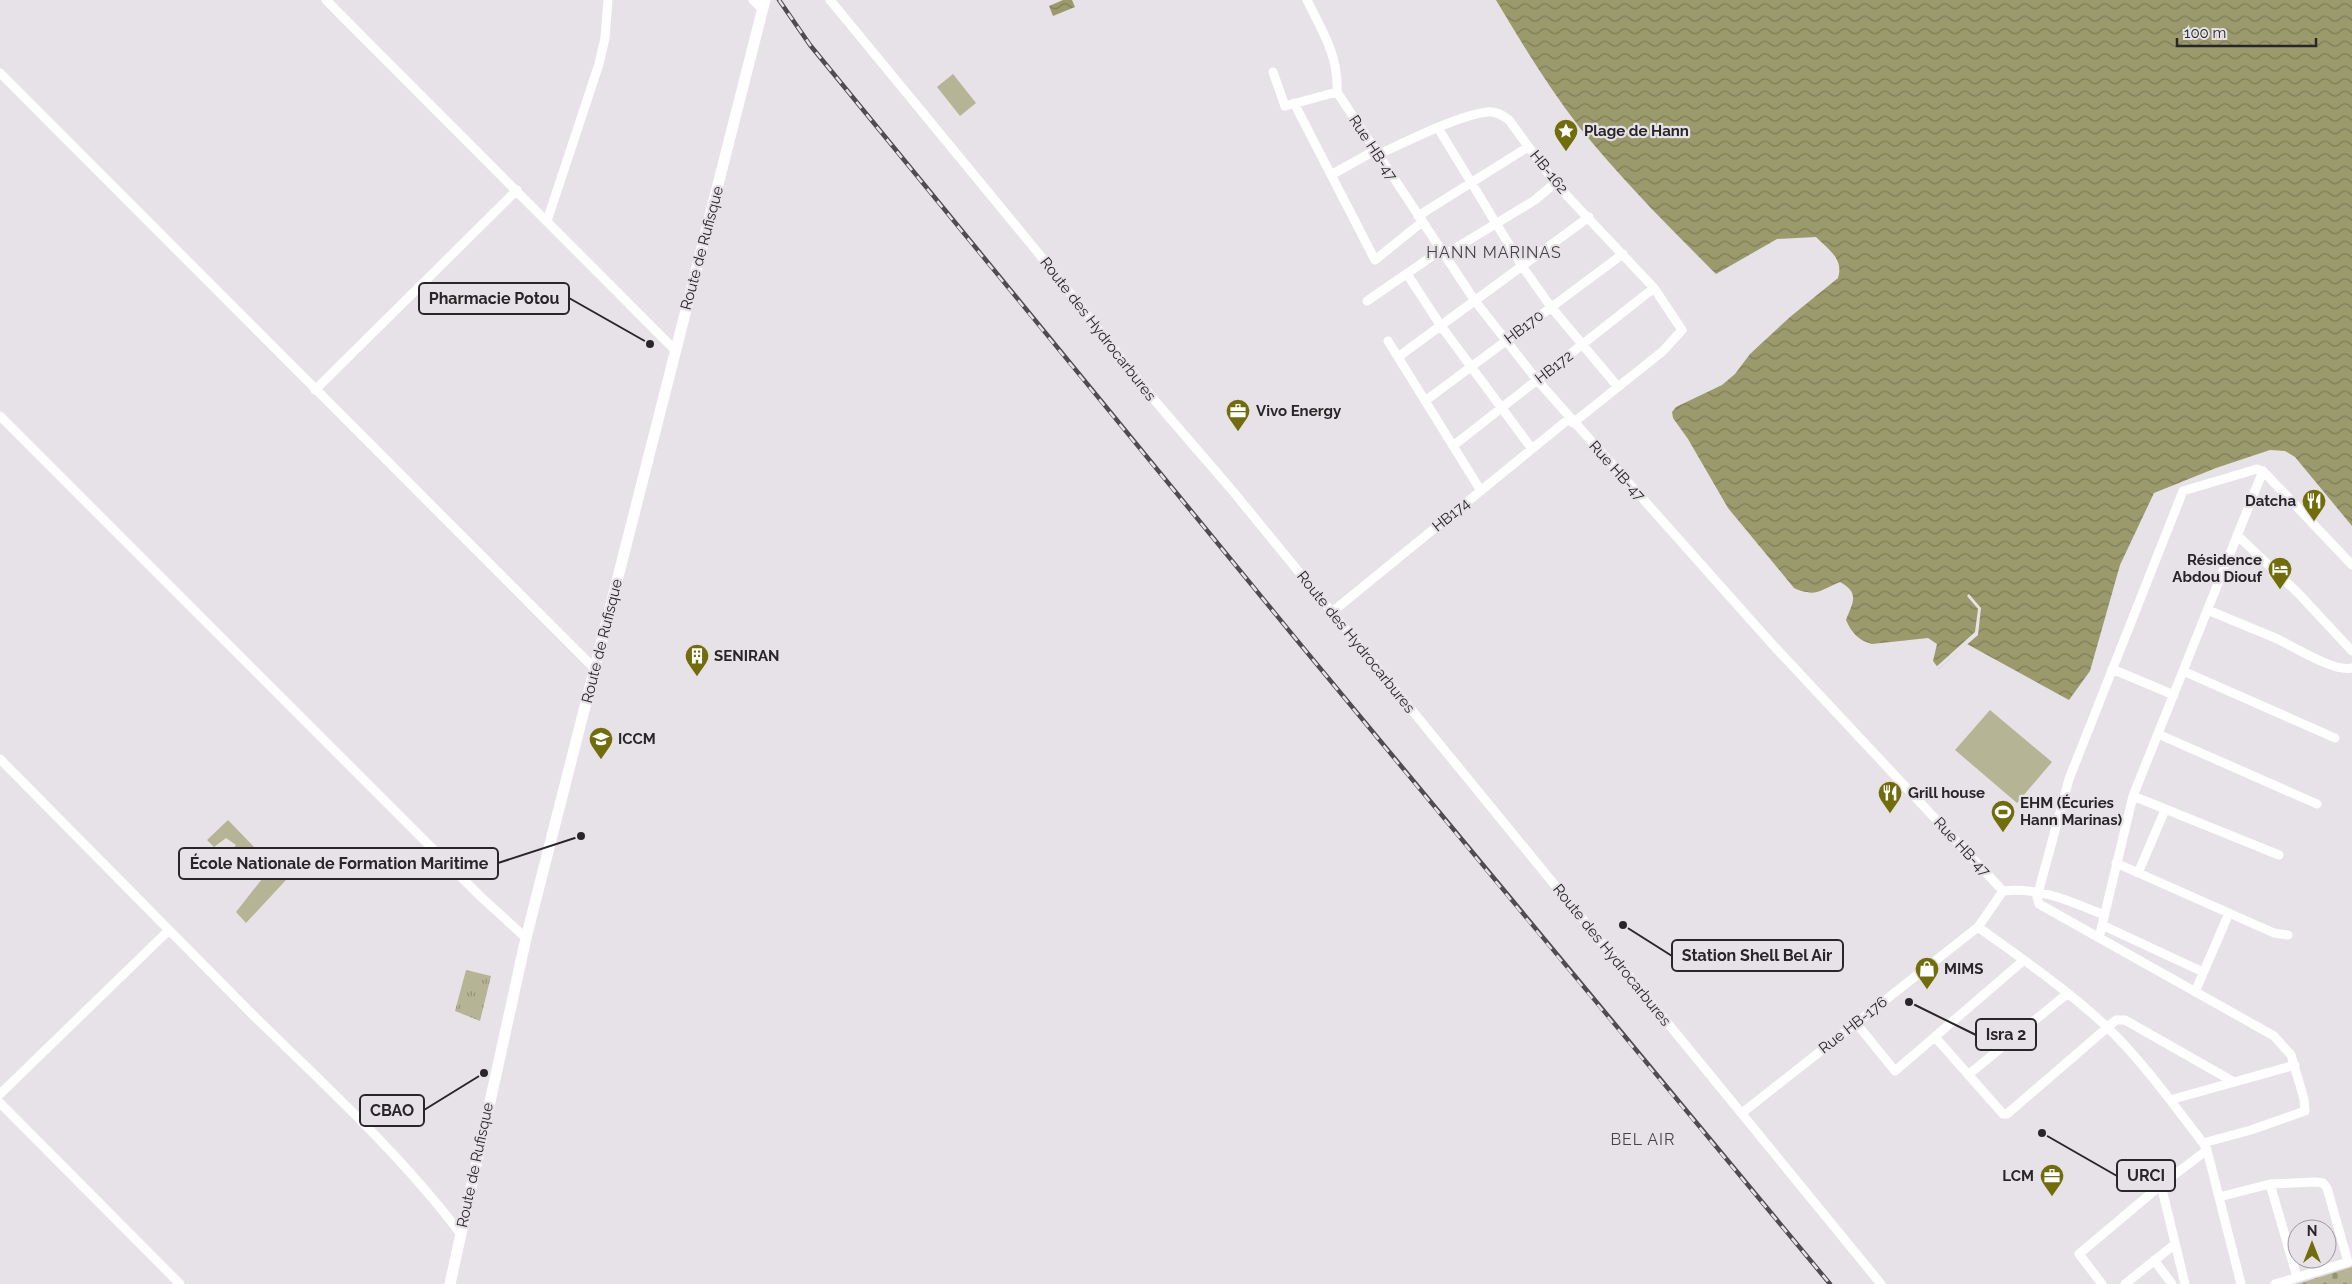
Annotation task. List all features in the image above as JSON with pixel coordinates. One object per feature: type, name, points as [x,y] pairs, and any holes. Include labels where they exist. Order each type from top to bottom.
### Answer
[{"type":"main road","name":"Route de Rufisque","points":[[450,1284],[526,938],[764,5]]},
{"type":"street","points":[[326,0],[675,350]]},
{"type":"street","points":[[547,221],[599,64],[608,0]]},
{"type":"street","points":[[753,0],[764,5]]},
{"type":"street","name":"Route des Hydrocarbures","points":[[830,0],[1040,256],[1156,402],[1231,489],[1882,1284]]},
{"type":"street","points":[[1290,104],[1336,92],[1338,76],[1334,57],[1307,0]]},
{"type":"street","points":[[1273,72],[1375,260],[1420,219],[1470,183],[1528,147]]},
{"type":"street","points":[[0,73],[595,669]]},
{"type":"street","name":"Rue HB-47","points":[[1336,92],[1475,301],[1537,380],[1772,644],[2003,891]]},
{"type":"street","name":"HB-162","points":[[1330,175],[1375,153],[1438,128],[1479,114],[1494,112],[1509,120],[1555,183],[1654,288],[1682,330]]},
{"type":"street","points":[[1438,128],[1495,226],[1522,266],[1551,307],[1618,387]]},
{"type":"street","points":[[1367,302],[1406,274],[1495,226],[1535,200],[1555,183]]},
{"type":"street","points":[[315,390],[517,190]]},
{"type":"street","points":[[1398,357],[1589,217]]},
{"type":"street","name":"HB170","points":[[1425,401],[1623,254]]},
{"type":"street","points":[[1406,274],[1441,326],[1532,449]]},
{"type":"street","name":"HB172","points":[[1453,446],[1654,288]]},
{"type":"street","name":"HB174","points":[[1332,612],[1532,449],[1618,387],[1663,351],[1682,330]]},
{"type":"street","points":[[1388,341],[1481,491]]},
{"type":"street","points":[[0,416],[480,896],[526,938]]},
{"type":"street","points":[[2102,1284],[2079,1254],[2205,1146],[2303,1114],[2306,1108],[2295,1065],[2287,1048],[2274,1036],[2039,904],[2037,900],[2038,892],[2069,779],[2183,491],[2252,469],[2263,471],[2352,565]]},
{"type":"street","points":[[2100,938],[2133,796],[2263,471]]},
{"type":"street","points":[[2237,535],[2298,593],[2352,651]]},
{"type":"street","points":[[2208,610],[2324,661],[2343,668],[2352,668]]},
{"type":"street","points":[[2112,669],[2174,695]]},
{"type":"street","points":[[2183,671],[2334,738]]},
{"type":"street","points":[[2158,734],[2317,804]]},
{"type":"street","points":[[0,759],[168,930],[388,1148],[434,1198],[460,1234]]},
{"type":"street","points":[[2133,796],[2279,855]]},
{"type":"street","points":[[2138,873],[2165,810]]},
{"type":"street","points":[[2116,863],[2274,933],[2288,935]]},
{"type":"street","points":[[2003,891],[2038,892],[2058,896],[2104,915]]},
{"type":"street","name":"Rue HB-176","points":[[1742,1113],[1978,927],[2003,891]]},
{"type":"street","points":[[2195,992],[2229,913]]},
{"type":"street","points":[[2102,925],[2204,972]]},
{"type":"street","points":[[1978,927],[2068,993],[2108,1029],[2170,1100],[2205,1146],[2241,1284]]},
{"type":"street","points":[[0,1094],[168,930]]},
{"type":"street","points":[[1856,1023],[1895,1071],[2024,960]]},
{"type":"street","points":[[1968,1075],[2068,993]]},
{"type":"street","points":[[1935,1037],[2000,1112],[2007,1114],[2108,1029],[2116,1020],[2125,1020],[2234,1082]]},
{"type":"street","points":[[2170,1100],[2295,1065]]},
{"type":"street","points":[[0,1102],[180,1284]]},
{"type":"street","points":[[2219,1197],[2270,1184],[2316,1182],[2323,1183],[2327,1188],[2348,1262],[2275,1284]]},
{"type":"street","points":[[2270,1184],[2297,1278]]},
{"type":"street","points":[[2160,1185],[2185,1284]]},
{"type":"street","points":[[2125,1284],[2175,1244]]},
{"type":"street","points":[[2154,1260],[2172,1284]]},
{"type":"green space","points":[[953,74],[976,103],[960,116],[937,87]]},
{"type":"green space","points":[[1990,710],[2052,762],[2017,803],[1955,750]]},
{"type":"green space","points":[[228,820],[286,880],[246,923],[236,912],[262,879],[237,852],[231,857],[228,855],[236,845],[226,838],[214,847],[207,840]]},
{"type":"green space","points":[[466,970],[491,976],[480,1021],[455,1011]]},
{"type":"green space","points":[[2352,1267],[2352,1284],[2297,1284]]},
{"type":"water","points":[[1063,0],[1072,0],[1075,7],[1053,16],[1049,6]]},
{"type":"water","points":[[1496,0],[2352,0],[2352,526],[2295,457],[2285,451],[2270,450],[2216,468],[2154,493],[2120,565],[2090,671],[2069,700],[1967,644],[1939,669],[1933,661],[1937,644],[1928,638],[1872,644],[1863,641],[1853,632],[1846,620],[1853,598],[1850,590],[1840,582],[1813,593],[1794,588],[1728,508],[1688,439],[1673,418],[1672,412],[1676,407],[1722,385],[1735,374],[1750,354],[1790,317],[1838,278],[1839,265],[1837,260],[1816,237],[1777,239],[1716,274],[1629,185],[1580,128],[1536,66]]},
{"type":"pier","points":[[1969,594],[1981,608],[1978,635],[1939,669],[1936,667],[1975,632],[1978,609],[1967,596]]},
{"type":"railway","points":[[779,0],[810,45],[1064,356],[1830,1284]]},
{"type":"place","name":"Plage de Hann","points":[[1566,152]]},
{"type":"place","name":"Pharmacie Potou","points":[[650,344]]},
{"type":"place","name":"Vivo Energy","points":[[1238,432]]},
{"type":"place","name":"Datcha","points":[[2314,522]]},
{"type":"place","name":"Résidence Abdou Diouf","points":[[2280,590]]},
{"type":"place","name":"SENIRAN","points":[[697,677]]},
{"type":"place","name":"ICCM","points":[[601,760]]},
{"type":"place","name":"Grill house","points":[[1890,814]]},
{"type":"place","name":"EHM (Écuries Hann Marinas)","points":[[2003,833]]},
{"type":"place","name":"École Nationale de Formation Maritime","points":[[581,836]]},
{"type":"place","name":"Station Shell Bel Air","points":[[1623,925]]},
{"type":"place","name":"MIMS","points":[[1927,990]]},
{"type":"place","name":"Isra 2","points":[[1909,1002]]},
{"type":"place","name":"CBAO","points":[[484,1073]]},
{"type":"place","name":"URCI","points":[[2042,1133]]},
{"type":"place","name":"LCM","points":[[2052,1197]]},
{"type":"district","name":"HANN MARINAS","points":[[1494,252]]},
{"type":"district","name":"BEL AIR","points":[[1643,1139]]}]
